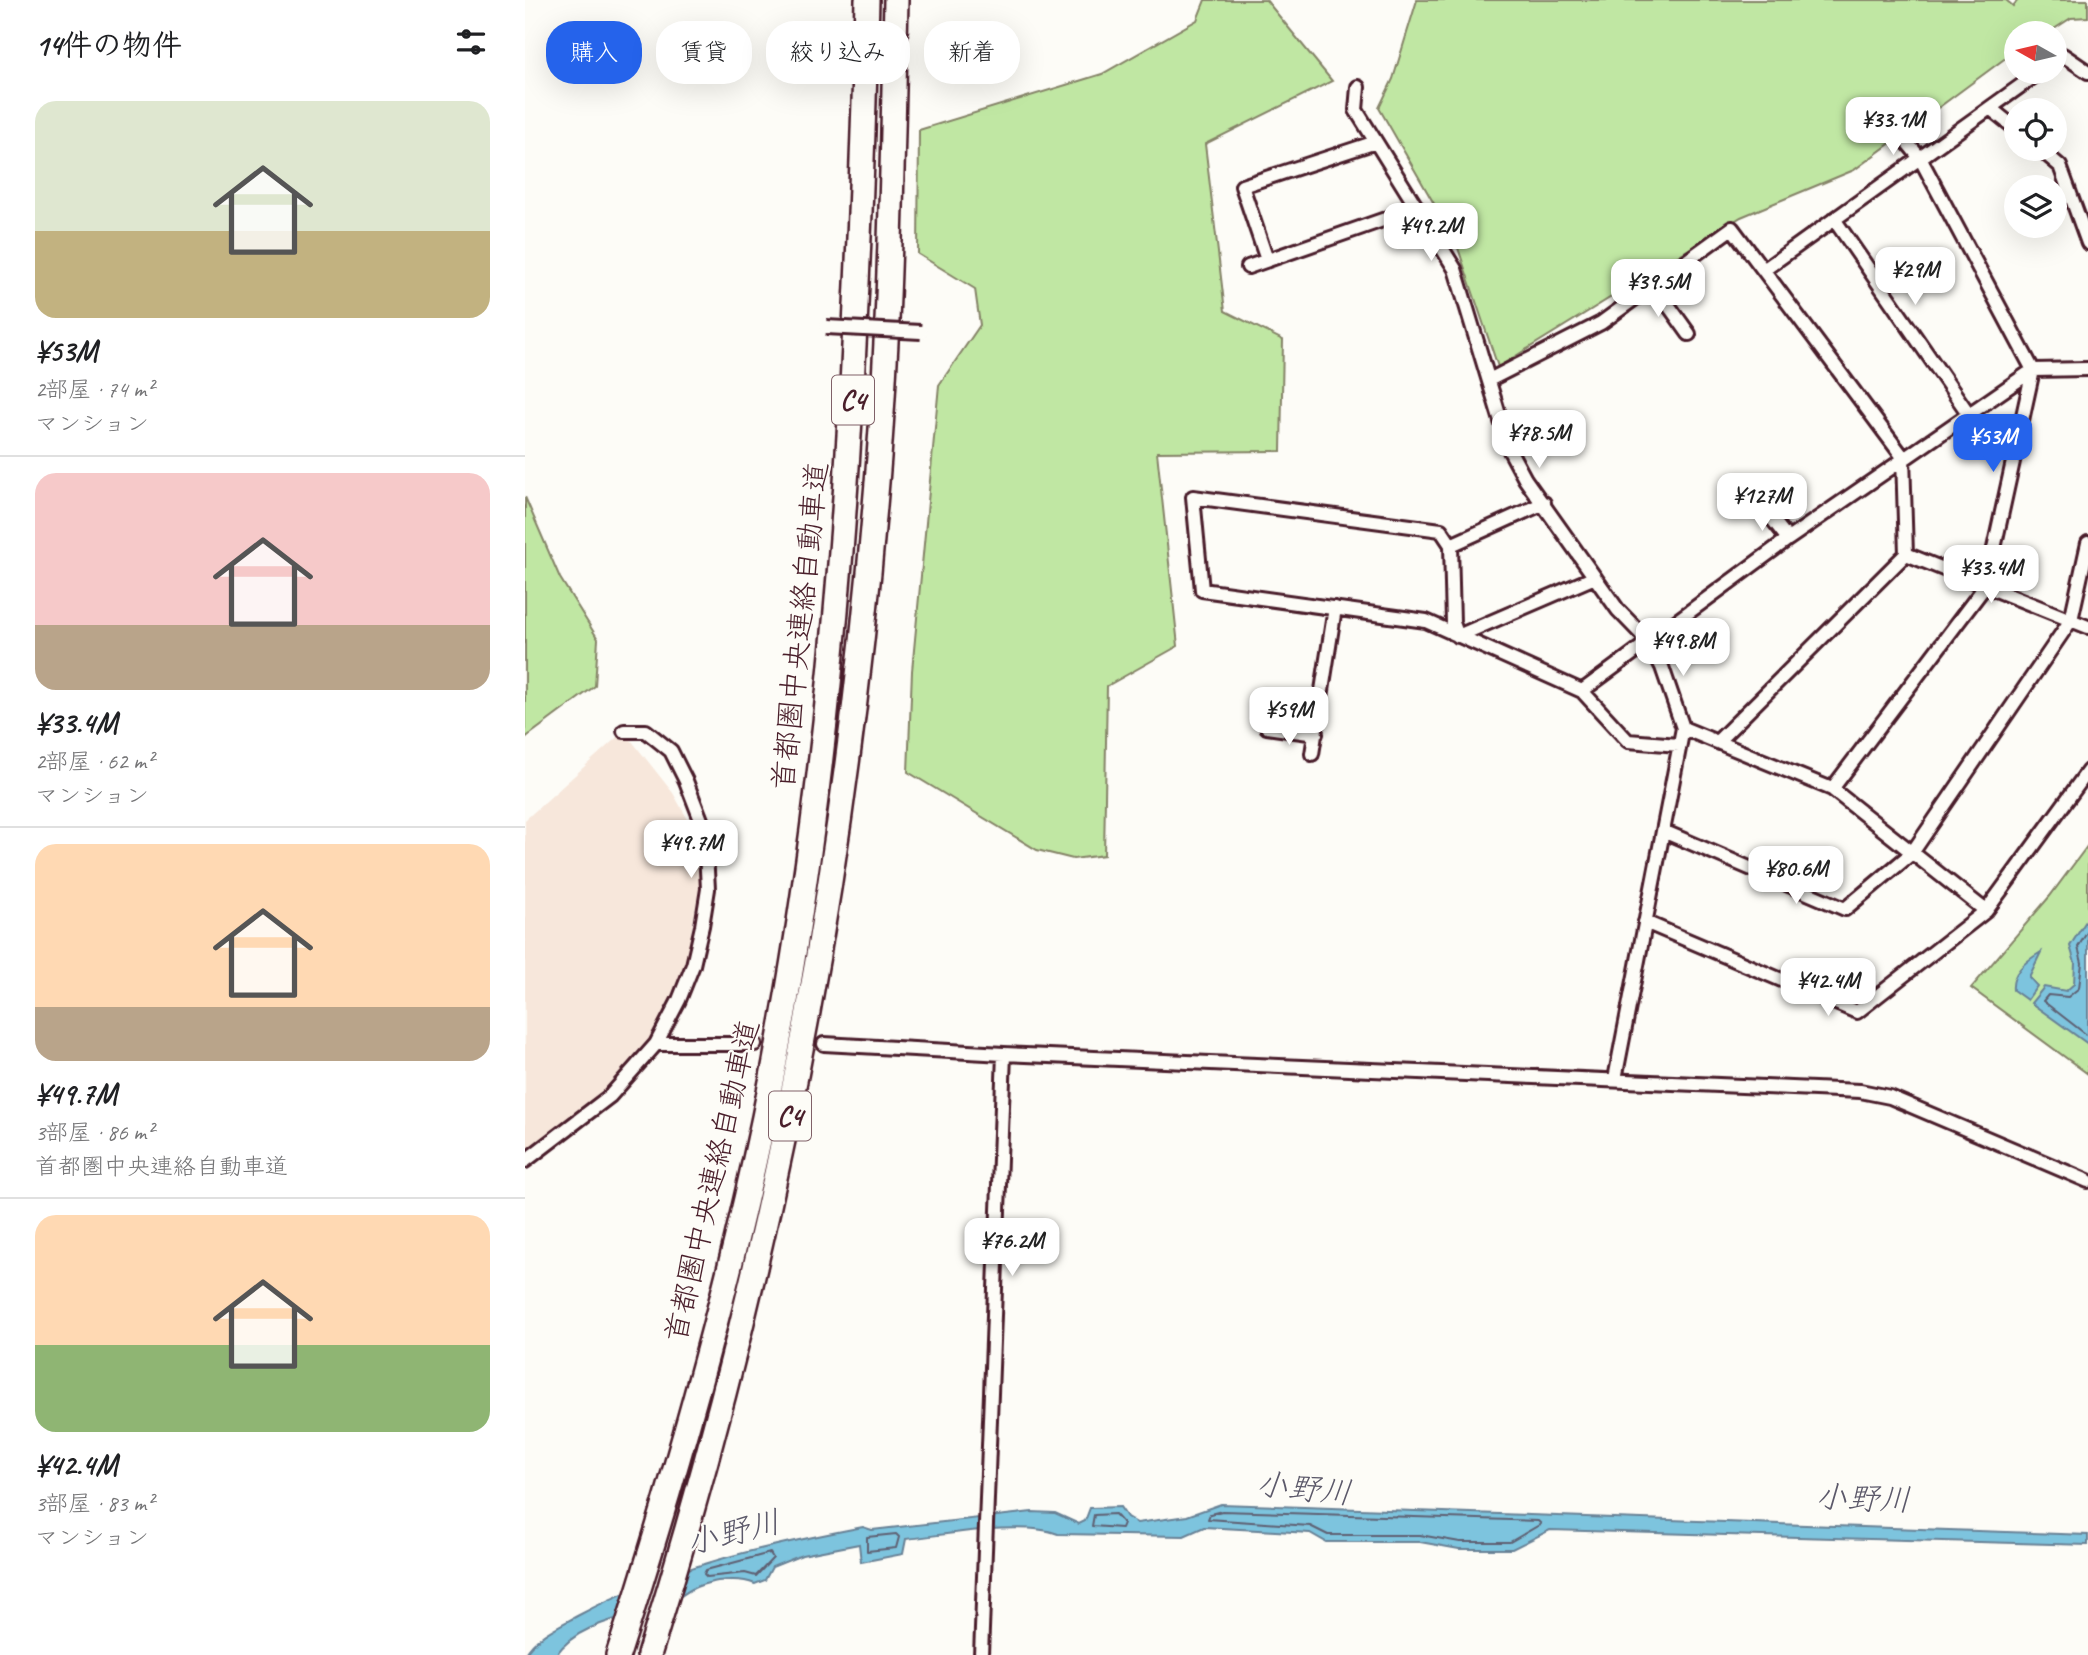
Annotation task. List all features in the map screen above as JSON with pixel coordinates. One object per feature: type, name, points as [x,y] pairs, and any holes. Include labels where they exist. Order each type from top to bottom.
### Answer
[{"type":"highway","name":"首都圏中央連絡自動車道","points":[[618,1655],[687,1426],[730,1262],[764,1115],[797,926],[823,724],[854,384],[867,0]]},
{"type":"highway","name":"首都圏中央連絡自動車道","points":[[649,1655],[715,1433],[779,1170],[815,986],[843,795],[875,510],[884,391],[896,0]]},
{"type":"street","points":[[2067,58],[2088,72]]},
{"type":"street","points":[[1765,269],[2023,84]]},
{"type":"street","points":[[1358,87],[1356,110],[1455,269],[1510,451],[1618,610],[1649,642],[1662,667],[1683,728],[1615,1079]]},
{"type":"street","points":[[1990,108],[2004,119]]},
{"type":"street","points":[[1832,789],[1986,585],[2033,370],[1920,158],[1897,130]]},
{"type":"street","points":[[1268,260],[1242,186],[1376,142]]},
{"type":"street","points":[[2054,161],[2060,166],[2088,243]]},
{"type":"street","points":[[1248,267],[1417,208]]},
{"type":"street","points":[[1834,219],[1968,413]]},
{"type":"street","points":[[1489,380],[1601,323],[1732,228],[1903,457],[1906,554],[1717,742]]},
{"type":"street","points":[[1654,285],[1689,334]]},
{"type":"street","points":[[826,327],[921,332]]},
{"type":"street","points":[[1582,691],[1787,538],[2033,370],[2088,369]]},
{"type":"street","points":[[1458,636],[1453,623],[1451,545],[1440,530],[1193,497],[1202,590],[1426,621],[1458,636],[1582,691],[1628,741],[1679,745]]},
{"type":"street","points":[[1451,545],[1544,503]]},
{"type":"street","points":[[1762,506],[1787,538]]},
{"type":"street","points":[[1663,831],[1845,909],[1912,853],[2071,620],[2088,543]]},
{"type":"street","points":[[1906,554],[2088,627]]},
{"type":"street","points":[[1458,636],[1595,577]]},
{"type":"street","points":[[1312,754],[1335,608]]},
{"type":"street","points":[[1268,727],[1316,734]]},
{"type":"street","points":[[1683,728],[1832,789],[1986,911]]},
{"type":"street","points":[[525,1161],[610,1096],[656,1044],[679,1000],[693,965],[708,889],[703,825],[671,751],[646,732],[624,731]]},
{"type":"street","points":[[1645,922],[1857,1012],[1986,911],[2088,771]]},
{"type":"street","points":[[656,1044],[755,1044]]},
{"type":"street","points":[[824,1044],[1860,1091],[1890,1097],[2088,1181]]},
{"type":"street","points":[[981,1655],[1005,1054]]},
{"type":"shaded area","points":[[624,731],[673,793],[706,852],[679,1000],[629,1072],[525,1161],[525,820]]},
{"type":"green space","points":[[1205,0],[1266,0],[1332,81],[1205,144],[1225,311],[1283,340],[1281,451],[1157,452],[1178,646],[1107,686],[1104,855],[1073,859],[1037,850],[908,772],[912,671],[939,385],[980,325],[975,289],[918,254],[919,130],[1102,74],[1197,20]]},
{"type":"green space","points":[[1417,0],[2006,0],[2013,6],[2018,0],[2088,0],[2088,17],[2071,18],[2066,21],[2004,21],[2004,59],[1854,170],[1741,217],[1498,367],[1456,242],[1379,108],[1393,79]]},
{"type":"green space","points":[[525,497],[560,578],[598,639],[595,686],[525,738]]},
{"type":"green space","points":[[2088,845],[2088,1074],[1971,988],[2050,896]]},
{"type":"water","points":[[2088,918],[2088,1044],[2031,1003],[2044,987],[2066,991],[2074,984],[2075,963],[2070,946]]},
{"type":"water","points":[[2041,952],[2029,977],[2037,986],[2027,1000],[2013,990],[2013,984],[2017,972]]},
{"type":"water","points":[[1221,1504],[2088,1535],[2088,1545],[1550,1530],[1512,1549],[1459,1549],[1420,1542],[1326,1542],[1310,1533],[1204,1527],[1184,1536],[1058,1534],[1043,1530],[1005,1528],[906,1539],[903,1554],[861,1562],[859,1544],[802,1555],[772,1567],[765,1580],[755,1584],[734,1580],[703,1585],[672,1602],[592,1627],[578,1634],[556,1655],[525,1655],[535,1642],[548,1632],[613,1598],[682,1571],[789,1542],[863,1527],[872,1530],[1032,1512],[1055,1513],[1079,1524],[1085,1521],[1090,1508],[1120,1507],[1127,1517],[1137,1523],[1187,1516]]},
{"type":"pier","points":[[689,1565],[677,1603],[614,1623],[625,1589]]},
{"type":"tunnel","points":[[755,1044],[824,1044]]},
{"type":"water label","name":"小野川","points":[[1304,1488]]},
{"type":"water label","name":"小野川","points":[[1863,1498]]},
{"type":"water label","name":"小野川","points":[[733,1532]]}]
